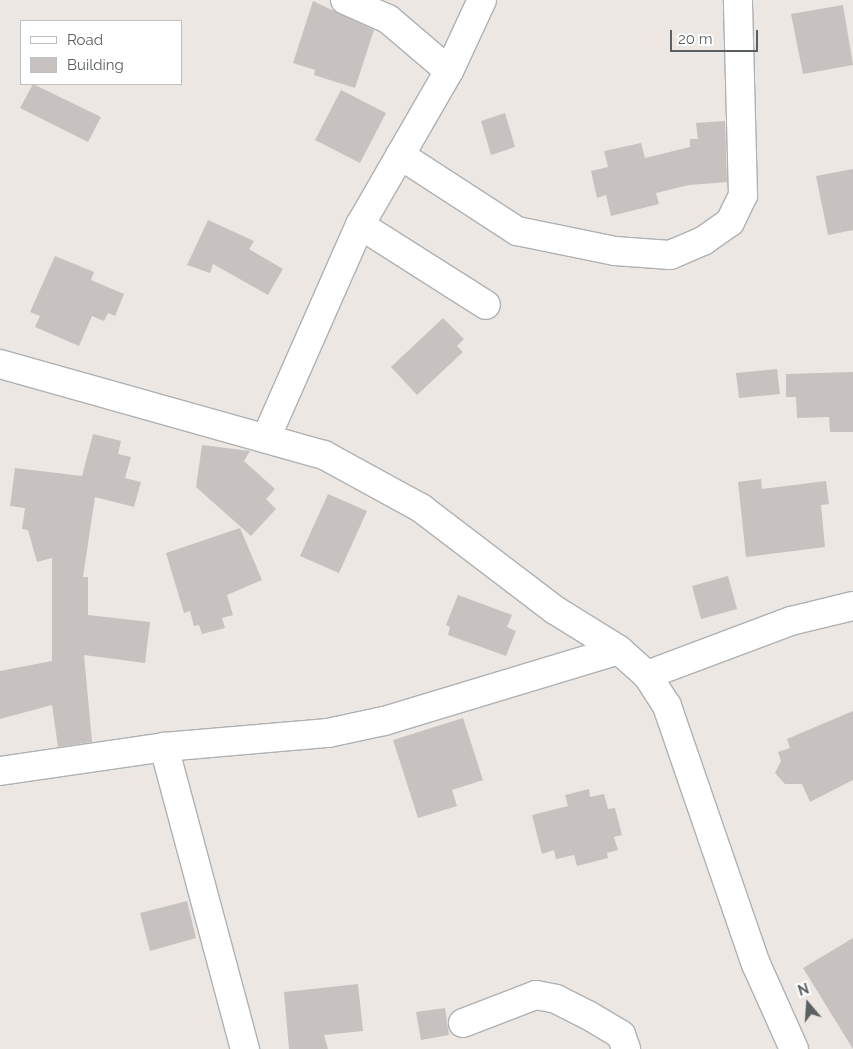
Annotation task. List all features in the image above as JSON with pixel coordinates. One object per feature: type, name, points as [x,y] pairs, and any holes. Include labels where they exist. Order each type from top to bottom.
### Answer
[{"type":"street","points":[[344,0],[388,19],[449,71]]},
{"type":"street","points":[[266,438],[360,225],[449,71],[482,0]]},
{"type":"street","points":[[400,155],[517,230],[615,251],[670,254],[703,241],[730,222],[743,194],[738,0]]},
{"type":"street","points":[[360,225],[486,305]]},
{"type":"street","points":[[0,369],[0,364],[124,402],[266,438],[324,455],[397,492],[477,548],[555,610],[619,650],[647,675],[668,706],[680,736],[756,964],[794,1049]]},
{"type":"street","points":[[647,675],[791,621],[853,606]]},
{"type":"street","points":[[0,770],[164,748],[260,742],[337,731],[384,721],[619,650]]},
{"type":"street","points":[[164,748],[245,1049]]},
{"type":"street","points":[[463,1023],[536,995],[556,999],[588,1015],[621,1035],[626,1049]]},
{"type":"building","points":[[313,1],[374,30],[355,88],[314,75],[315,70],[293,63]]},
{"type":"building","points":[[843,5],[853,65],[803,74],[791,14]]},
{"type":"building","points":[[32,85],[35,85],[101,117],[88,142],[20,108]]},
{"type":"building","points":[[341,90],[386,113],[360,163],[315,140]]},
{"type":"building","points":[[505,113],[515,147],[491,155],[481,121]]},
{"type":"building","points":[[725,121],[727,182],[689,185],[656,193],[659,204],[611,216],[606,195],[597,198],[591,171],[608,167],[604,151],[641,143],[645,158],[690,147],[690,139],[698,139],[696,123]]},
{"type":"building","points":[[853,169],[853,230],[828,235],[816,176]]},
{"type":"building","points":[[208,220],[254,241],[249,249],[283,269],[268,295],[213,264],[210,273],[187,265]]},
{"type":"building","points":[[55,256],[94,272],[91,280],[124,294],[115,316],[108,313],[104,321],[92,316],[79,346],[35,327],[40,316],[30,312]]},
{"type":"building","points":[[443,318],[464,339],[457,346],[463,352],[417,395],[391,367]]},
{"type":"building","points":[[777,369],[780,394],[739,398],[736,373]]},
{"type":"building","points":[[853,372],[853,432],[830,432],[829,417],[797,418],[796,397],[786,397],[786,374]]},
{"type":"building","points":[[93,434],[121,441],[118,454],[131,457],[125,478],[141,482],[134,507],[95,497],[83,577],[88,577],[88,615],[150,622],[145,663],[84,655],[92,742],[58,747],[52,705],[0,719],[0,671],[52,661],[52,558],[37,562],[28,530],[22,529],[25,508],[10,506],[15,468],[82,476]]},
{"type":"building","points":[[202,445],[250,451],[244,461],[275,489],[266,499],[276,509],[251,536],[196,487]]},
{"type":"building","points":[[761,479],[762,489],[826,481],[829,504],[821,505],[825,547],[746,557],[738,482]]},
{"type":"building","points":[[328,494],[367,511],[339,573],[300,556]]},
{"type":"building","points":[[240,528],[262,580],[227,595],[233,615],[222,618],[225,628],[202,634],[199,625],[194,626],[190,611],[184,613],[166,553]]},
{"type":"building","points":[[728,576],[737,609],[701,619],[692,586]]},
{"type":"building","points":[[458,595],[512,615],[507,627],[516,631],[506,656],[448,635],[450,627],[446,625]]},
{"type":"building","points":[[853,711],[853,780],[810,802],[802,784],[785,784],[775,773],[781,761],[778,752],[790,748],[787,739]]},
{"type":"building","points":[[463,718],[483,780],[452,790],[457,806],[418,818],[393,740]]},
{"type":"building","points":[[589,789],[590,797],[604,794],[608,809],[615,808],[622,835],[614,837],[618,850],[607,853],[608,858],[577,866],[574,855],[556,859],[554,850],[542,854],[532,815],[568,806],[565,795]]},
{"type":"building","points":[[187,901],[196,938],[150,951],[140,913]]},
{"type":"building","points":[[853,938],[853,1049],[803,968]]},
{"type":"building","points":[[358,984],[363,1031],[324,1035],[328,1049],[289,1049],[284,992]]},
{"type":"building","points":[[445,1008],[449,1035],[421,1040],[416,1012]]}]
